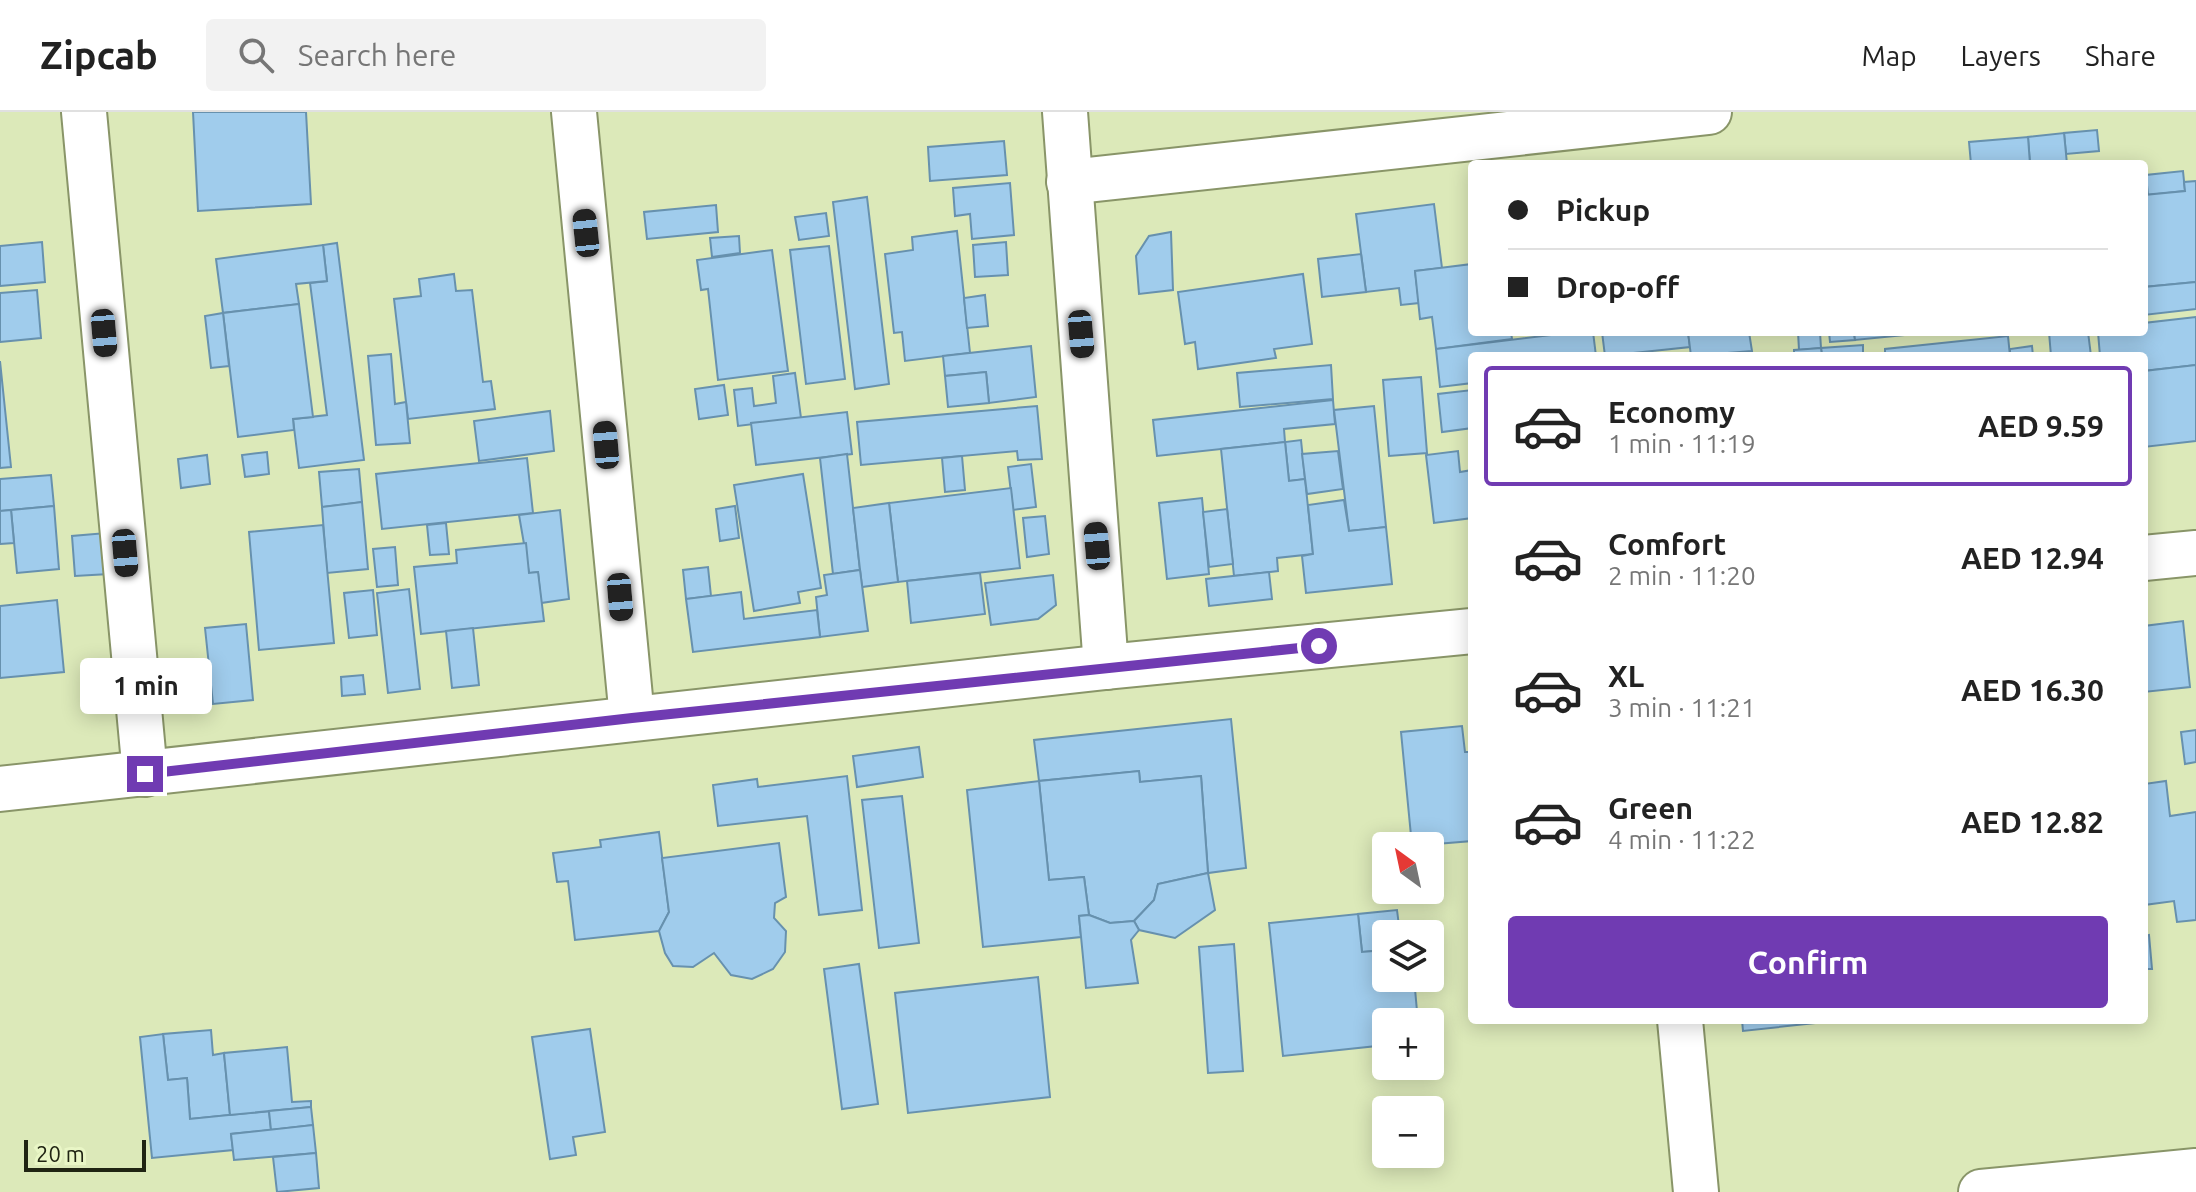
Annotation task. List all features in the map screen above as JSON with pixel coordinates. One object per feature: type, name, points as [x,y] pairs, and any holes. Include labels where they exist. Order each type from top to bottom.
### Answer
[{"type":"street","points":[[84,112],[145,774]]},
{"type":"street","points":[[574,112],[632,718]]},
{"type":"street","points":[[1065,112],[1106,667]]},
{"type":"street","points":[[1069,182],[1709,112]]},
{"type":"street","points":[[2148,558],[2196,553]]},
{"type":"street","points":[[0,789],[1106,667],[1468,631]]},
{"type":"street","points":[[1680,1024],[1696,1192]]},
{"type":"street","points":[[1981,1192],[2196,1171]]},
{"type":"building","points":[[193,112],[306,112],[311,204],[198,211]]},
{"type":"building","points":[[2097,130],[2099,151],[2066,154],[2064,133]]},
{"type":"building","points":[[2064,133],[2067,160],[2030,160],[2028,137]]},
{"type":"building","points":[[2028,137],[2030,160],[1971,160],[1969,142]]},
{"type":"building","points":[[1004,141],[1007,175],[930,181],[928,147]]},
{"type":"building","points":[[2183,171],[2185,191],[2148,195],[2148,175]]},
{"type":"building","points":[[2196,181],[2196,282],[2148,287],[2148,195],[2185,191],[2184,182]]},
{"type":"building","points":[[1010,183],[1014,235],[972,239],[970,214],[955,216],[953,188]]},
{"type":"building","points":[[867,197],[889,384],[855,389],[833,202]]},
{"type":"building","points":[[1434,204],[1442,268],[1415,271],[1419,303],[1401,305],[1399,288],[1366,292],[1356,214]]},
{"type":"building","points":[[716,205],[718,232],[647,239],[644,212]]},
{"type":"building","points":[[826,213],[829,236],[799,240],[795,217]]},
{"type":"building","points":[[957,231],[970,353],[905,361],[902,332],[894,333],[885,254],[913,250],[912,237]]},
{"type":"building","points":[[1171,232],[1173,290],[1139,294],[1136,256],[1149,236]]},
{"type":"building","points":[[739,236],[740,253],[712,257],[710,238]]},
{"type":"building","points":[[42,242],[45,282],[0,286],[0,246]]},
{"type":"building","points":[[1006,242],[1008,275],[975,277],[973,245]]},
{"type":"building","points":[[337,243],[364,460],[299,468],[293,419],[327,415],[310,283],[327,281],[323,245]]},
{"type":"building","points":[[323,245],[327,281],[296,284],[299,304],[223,313],[216,259]]},
{"type":"building","points":[[829,246],[845,379],[806,384],[790,250]]},
{"type":"building","points":[[772,250],[788,371],[718,380],[708,289],[701,290],[697,260]]},
{"type":"building","points":[[1361,254],[1366,292],[1322,297],[1318,259]]},
{"type":"building","points":[[1468,264],[1468,336],[1512,336],[1512,339],[1436,349],[1432,317],[1420,319],[1415,271]]},
{"type":"building","points":[[454,274],[456,291],[472,290],[483,382],[491,381],[495,409],[408,419],[394,299],[421,296],[419,279]]},
{"type":"building","points":[[1303,274],[1312,344],[1274,349],[1276,358],[1198,369],[1195,342],[1185,344],[1178,292]]},
{"type":"building","points":[[2196,282],[2196,309],[2148,315],[2148,287]]},
{"type":"building","points":[[37,290],[41,338],[0,342],[0,293]]},
{"type":"building","points":[[985,295],[988,326],[967,328],[964,298]]},
{"type":"building","points":[[299,304],[313,417],[293,419],[294,430],[238,437],[223,313]]},
{"type":"building","points":[[223,313],[229,366],[211,368],[205,316]]},
{"type":"building","points":[[2196,317],[2196,365],[2148,371],[2148,352],[2100,352],[2098,336],[2148,336],[2148,323]]},
{"type":"building","points":[[1543,336],[1594,336],[1596,352],[1468,352],[1468,384],[1440,387],[1436,349]]},
{"type":"building","points":[[1602,336],[1689,336],[1690,347],[1643,352],[1604,352]]},
{"type":"building","points":[[1688,336],[1750,336],[1752,351],[1740,352],[1690,352]]},
{"type":"building","points":[[1798,336],[1820,336],[1821,348],[1799,350]]},
{"type":"building","points":[[1829,336],[1854,336],[1855,340],[1830,342]]},
{"type":"building","points":[[1854,336],[1894,336],[1855,340]]},
{"type":"building","points":[[2008,336],[2010,352],[1885,352],[1885,349]]},
{"type":"building","points":[[2049,336],[2088,336],[2090,352],[2051,352]]},
{"type":"building","points":[[1863,345],[1863,352],[1822,352],[1821,348]]},
{"type":"building","points":[[1031,346],[1036,397],[989,403],[986,372],[945,376],[943,356]]},
{"type":"building","points":[[2032,346],[2033,352],[2010,352],[2010,349]]},
{"type":"building","points":[[1821,348],[1822,352],[1794,352]]},
{"type":"building","points":[[391,354],[395,404],[406,402],[410,443],[376,445],[368,356]]},
{"type":"building","points":[[0,361],[11,467],[0,468]]},
{"type":"building","points":[[1331,365],[1333,399],[1240,407],[1237,373]]},
{"type":"building","points":[[2196,365],[2196,441],[2148,447],[2148,371]]},
{"type":"building","points":[[986,372],[989,403],[948,407],[945,376]]},
{"type":"building","points":[[795,373],[801,418],[738,426],[734,390],[752,388],[754,406],[776,403],[773,376]]},
{"type":"building","points":[[1421,377],[1427,453],[1389,456],[1383,380]]},
{"type":"building","points":[[724,385],[728,415],[699,419],[695,389]]},
{"type":"building","points":[[1468,390],[1468,429],[1442,432],[1438,394]]},
{"type":"building","points":[[1333,400],[1335,424],[1284,429],[1285,442],[1157,456],[1153,420]]},
{"type":"building","points":[[1037,406],[1042,459],[1018,460],[1017,451],[861,465],[857,422]]},
{"type":"building","points":[[1374,406],[1386,527],[1349,531],[1334,410]]},
{"type":"building","points":[[550,411],[554,451],[479,461],[474,421]]},
{"type":"building","points":[[847,412],[852,454],[756,465],[751,423]]},
{"type":"building","points":[[1301,440],[1305,479],[1289,481],[1285,442]]},
{"type":"building","points":[[1285,442],[1289,481],[1305,479],[1313,554],[1277,558],[1278,571],[1234,576],[1221,449]]},
{"type":"building","points":[[1338,451],[1343,489],[1307,494],[1302,454]]},
{"type":"building","points":[[1458,451],[1460,472],[1468,471],[1468,519],[1434,523],[1426,455]]},
{"type":"building","points":[[267,452],[269,474],[245,477],[242,455]]},
{"type":"building","points":[[847,454],[860,570],[833,574],[820,458]]},
{"type":"building","points":[[207,455],[210,484],[181,488],[178,459]]},
{"type":"building","points":[[962,456],[965,490],[945,492],[942,458]]},
{"type":"building","points":[[527,458],[533,513],[382,529],[376,474]]},
{"type":"building","points":[[1031,464],[1036,507],[1013,510],[1008,467]]},
{"type":"building","points":[[359,469],[362,502],[322,507],[319,472]]},
{"type":"building","points":[[803,474],[821,588],[798,592],[800,603],[754,611],[734,485]]},
{"type":"building","points":[[51,475],[54,506],[0,511],[0,479]]},
{"type":"building","points":[[1011,488],[1020,568],[898,582],[889,503]]},
{"type":"building","points":[[1202,498],[1209,574],[1167,579],[1159,503]]},
{"type":"building","points":[[1344,500],[1349,531],[1386,527],[1392,584],[1306,593],[1302,556],[1313,554],[1308,505]]},
{"type":"building","points":[[362,502],[368,569],[327,573],[322,507]]},
{"type":"building","points":[[889,503],[898,582],[862,587],[853,508]]},
{"type":"building","points":[[54,506],[59,569],[17,573],[11,510]]},
{"type":"building","points":[[735,506],[739,538],[720,541],[716,509]]},
{"type":"building","points":[[1227,509],[1233,564],[1209,567],[1203,512]]},
{"type":"building","points":[[11,510],[14,543],[0,544],[0,511]]},
{"type":"building","points":[[560,510],[569,599],[541,603],[538,572],[529,573],[519,515]]},
{"type":"building","points":[[1045,516],[1049,554],[1027,557],[1023,518]]},
{"type":"building","points":[[446,523],[449,554],[430,555],[427,525]]},
{"type":"building","points":[[323,525],[334,643],[259,650],[249,532]]},
{"type":"building","points":[[106,533],[109,574],[75,576],[72,536]]},
{"type":"building","points":[[526,543],[529,573],[538,572],[544,621],[421,634],[414,567],[457,563],[456,550]]},
{"type":"building","points":[[395,547],[398,585],[377,587],[373,549]]},
{"type":"building","points":[[708,567],[711,596],[686,599],[683,570]]},
{"type":"building","points":[[860,570],[868,631],[820,637],[816,597],[827,595],[824,575]]},
{"type":"building","points":[[1269,572],[1272,599],[1209,606],[1206,579]]},
{"type":"building","points":[[980,573],[985,614],[911,623],[907,581]]},
{"type":"building","points":[[1053,575],[1056,605],[1038,619],[991,625],[985,583]]},
{"type":"building","points":[[409,589],[420,689],[388,693],[377,593]]},
{"type":"building","points":[[373,590],[377,635],[349,638],[344,593]]},
{"type":"building","points":[[741,592],[744,619],[817,610],[820,637],[693,652],[686,599]]},
{"type":"building","points":[[57,600],[64,672],[0,678],[0,606]]},
{"type":"building","points":[[2183,621],[2190,687],[2148,692],[2148,625]]},
{"type":"building","points":[[246,624],[253,700],[213,704],[205,628]]},
{"type":"building","points":[[473,628],[479,685],[452,688],[446,631]]},
{"type":"building","points":[[363,675],[365,694],[342,696],[341,677]]},
{"type":"building","points":[[1231,719],[1246,868],[1208,873],[1201,776],[1140,782],[1139,771],[1039,781],[1034,740]]},
{"type":"building","points":[[1462,726],[1465,752],[1468,752],[1468,841],[1444,843],[1444,832],[1411,832],[1401,732]]},
{"type":"building","points":[[2196,730],[2196,762],[2185,764],[2181,732]]},
{"type":"building","points":[[919,747],[923,777],[857,787],[853,756]]},
{"type":"building","points":[[1139,771],[1140,782],[1201,776],[1208,873],[1158,884],[1154,900],[1134,921],[1110,923],[1089,915],[1084,877],[1049,880],[1039,781]]},
{"type":"building","points":[[847,776],[862,910],[819,915],[807,816],[718,826],[713,785],[757,779],[758,787]]},
{"type":"building","points":[[1039,781],[1049,880],[1084,877],[1089,915],[1079,916],[1081,937],[983,947],[967,790]]},
{"type":"building","points":[[2166,781],[2170,816],[2196,812],[2196,920],[2177,922],[2174,901],[2148,904],[2148,783]]},
{"type":"building","points":[[902,796],[919,943],[879,948],[862,800]]},
{"type":"building","points":[[659,832],[669,912],[659,931],[575,940],[568,881],[557,882],[553,853],[601,847],[600,840]]},
{"type":"building","points":[[779,843],[786,897],[775,903],[774,918],[786,931],[785,952],[773,969],[752,979],[731,975],[714,953],[693,967],[673,966],[665,953],[659,931],[669,912],[662,858]]},
{"type":"building","points":[[1208,873],[1215,910],[1175,938],[1139,930],[1134,921],[1154,900],[1158,884]]},
{"type":"building","points":[[1397,910],[1398,920],[1372,920],[1372,951],[1362,952],[1358,914]]},
{"type":"building","points":[[1358,914],[1362,952],[1372,951],[1372,992],[1415,992],[1417,1008],[1372,1008],[1372,1046],[1283,1056],[1269,923]]},
{"type":"building","points":[[1089,915],[1110,923],[1134,921],[1139,930],[1131,940],[1138,983],[1086,988],[1079,916]]},
{"type":"building","points":[[2149,935],[2152,969],[2148,969]]},
{"type":"building","points":[[1234,944],[1243,1071],[1208,1073],[1199,947]]},
{"type":"building","points":[[859,964],[878,1104],[842,1109],[824,969]]},
{"type":"building","points":[[1038,977],[1050,1097],[908,1113],[895,993]]},
{"type":"building","points":[[1742,1024],[1806,1024],[1743,1031]]},
{"type":"building","points":[[590,1029],[605,1132],[573,1137],[576,1155],[550,1159],[532,1037]]},
{"type":"building","points":[[211,1030],[213,1055],[224,1053],[230,1115],[190,1119],[187,1078],[168,1080],[163,1034]]},
{"type":"building","points":[[163,1034],[168,1080],[187,1078],[190,1119],[269,1111],[271,1130],[231,1134],[233,1150],[152,1158],[140,1037]]},
{"type":"building","points":[[287,1047],[292,1102],[311,1101],[311,1107],[230,1115],[224,1053]]},
{"type":"building","points":[[311,1107],[313,1125],[271,1130],[269,1111]]},
{"type":"building","points":[[313,1125],[316,1153],[234,1160],[231,1134]]},
{"type":"building","points":[[316,1153],[319,1188],[277,1192],[273,1157]]},
{"type":"route","points":[[145,774],[632,718],[1319,646]]}]
